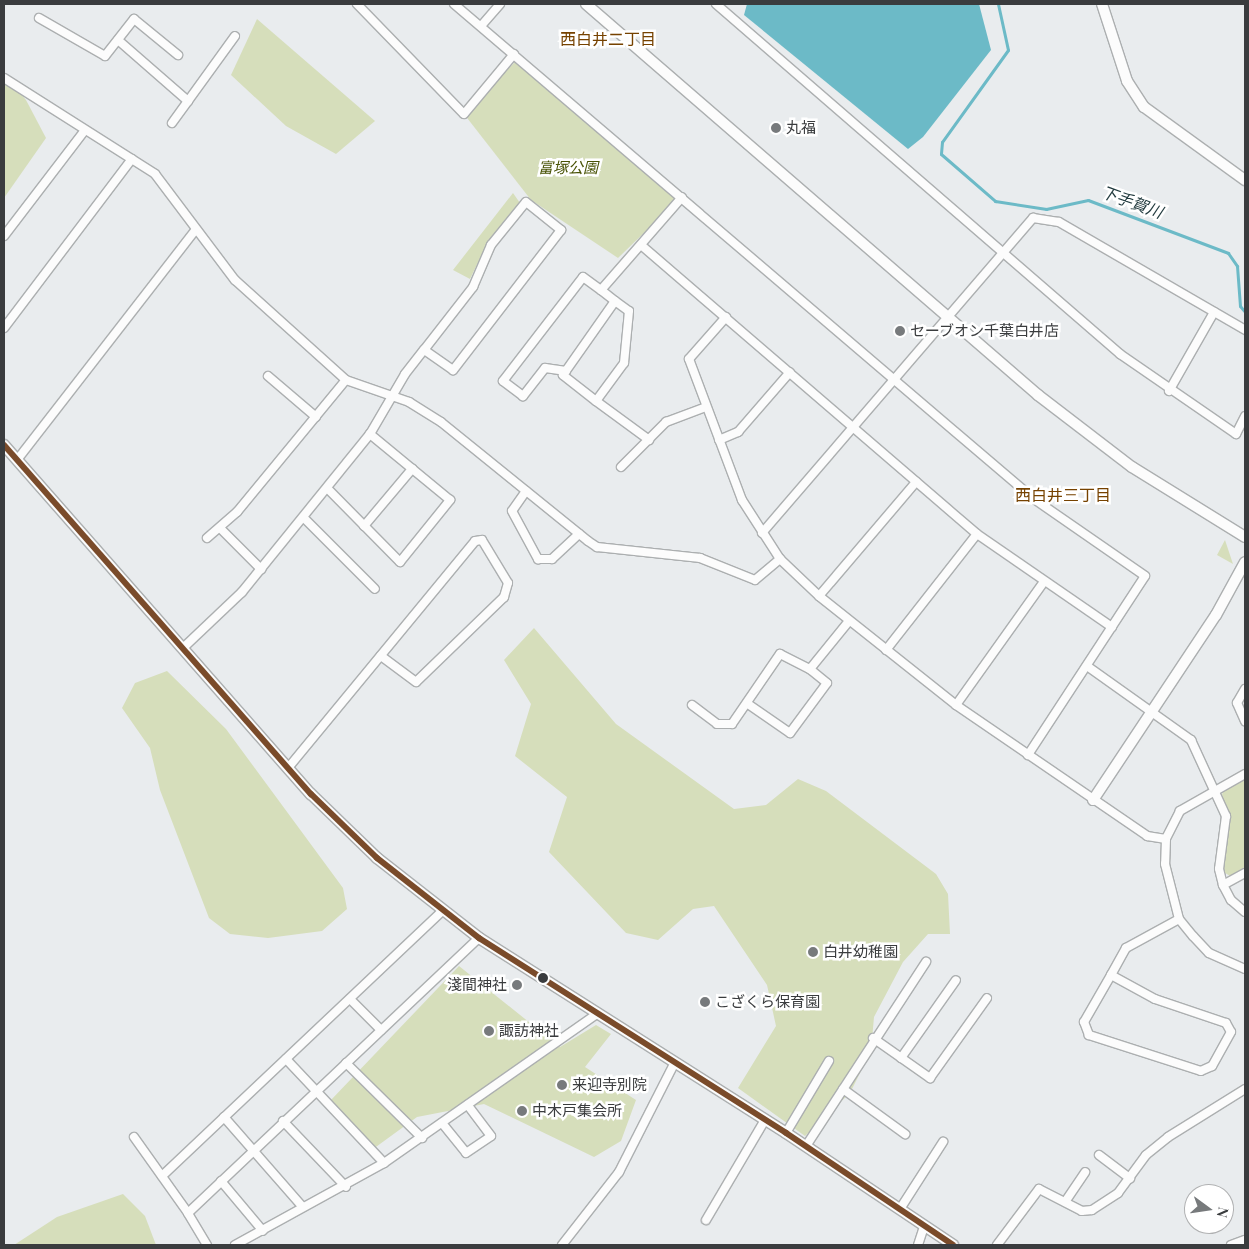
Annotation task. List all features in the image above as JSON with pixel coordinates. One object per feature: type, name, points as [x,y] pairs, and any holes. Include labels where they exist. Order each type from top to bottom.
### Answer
[{"type":"street","points":[[357,4],[464,114],[514,54]]},
{"type":"street","points":[[454,4],[1034,499],[1145,576],[1028,755]]},
{"type":"street","points":[[481,26],[500,4]]},
{"type":"street","points":[[586,4],[1038,395],[1132,467],[1245,537]]},
{"type":"street","points":[[716,4],[1003,250],[1120,354],[1170,391],[1236,434],[1245,416]]},
{"type":"street","points":[[1102,4],[1127,81],[1144,107],[1245,180]]},
{"type":"street","points":[[39,18],[105,56],[134,19],[178,55]]},
{"type":"street","points":[[172,123],[235,36]]},
{"type":"street","points":[[118,40],[188,101]]},
{"type":"street","points":[[4,78],[132,159],[165,184],[196,229],[246,292],[346,380],[395,396],[441,422],[597,547],[700,558],[755,580],[780,559]]},
{"type":"street","points":[[4,236],[85,130]]},
{"type":"street","points":[[5,322],[132,159]]},
{"type":"street","points":[[601,290],[682,197]]},
{"type":"street","points":[[183,648],[262,569],[370,434],[424,350],[473,287],[491,245],[526,202],[561,230],[454,370],[424,350]]},
{"type":"street","points":[[762,533],[855,426],[947,315],[1033,218],[1045,217],[1245,330]]},
{"type":"street","points":[[17,460],[196,229]]},
{"type":"street","points":[[641,245],[855,426],[977,534],[1043,583],[1112,627]]},
{"type":"street","points":[[566,371],[545,368],[523,396],[503,381],[583,277],[629,312],[624,363],[596,401]]},
{"type":"street","points":[[615,301],[563,375],[649,440]]},
{"type":"street","points":[[1170,391],[1214,312]]},
{"type":"street","points":[[726,317],[690,359],[706,407],[742,500],[780,559],[849,621],[956,705],[1146,836],[1166,839]]},
{"type":"street","points":[[719,440],[738,432],[790,372]]},
{"type":"street","points":[[268,376],[316,417]]},
{"type":"street","points":[[208,538],[221,529],[346,380]]},
{"type":"street","points":[[621,467],[666,422],[706,407]]},
{"type":"street","points":[[327,488],[400,562],[450,500],[370,434]]},
{"type":"street","points":[[4,445],[288,768],[353,836],[479,938],[595,1015],[766,1120],[953,1245]]},
{"type":"street","points":[[364,526],[412,468]]},
{"type":"street","points":[[819,596],[916,482]]},
{"type":"street","points":[[526,490],[512,512],[538,559],[552,559],[579,534]]},
{"type":"street","points":[[304,518],[375,589]]},
{"type":"street","points":[[221,529],[262,569]]},
{"type":"street","points":[[886,650],[977,534]]},
{"type":"street","points":[[288,768],[475,541],[482,540],[508,583],[504,597],[416,682],[381,656]]},
{"type":"street","points":[[1093,800],[1155,710],[1245,562]]},
{"type":"street","points":[[956,705],[1043,583]]},
{"type":"street","points":[[810,669],[849,621]]},
{"type":"street","points":[[692,705],[717,724],[732,724],[748,704],[780,654],[810,669],[827,683],[790,733],[748,704]]},
{"type":"street","points":[[1087,666],[1155,710],[1192,740],[1226,816],[1219,869],[1223,885],[1231,900],[1245,912]]},
{"type":"street","points":[[1245,689],[1237,703],[1245,721]]},
{"type":"street","points":[[1245,774],[1214,788],[1180,811],[1166,839],[1165,864],[1179,919],[1209,953],[1245,969]]},
{"type":"street","points":[[1223,885],[1245,873]]},
{"type":"street","points":[[162,1176],[443,910]]},
{"type":"street","points":[[1111,975],[1154,999],[1226,1023],[1231,1032],[1212,1066],[1201,1071],[1089,1035],[1084,1022],[1126,948],[1179,919]]},
{"type":"street","points":[[188,1213],[283,1120],[479,938]]},
{"type":"street","points":[[806,1146],[873,1038],[926,962]]},
{"type":"street","points":[[901,1058],[956,980]]},
{"type":"street","points":[[873,1038],[930,1078],[987,998]]},
{"type":"street","points":[[350,999],[381,1030]]},
{"type":"street","points":[[235,1245],[263,1231],[301,1205],[346,1187],[384,1163],[595,1015]]},
{"type":"street","points":[[286,1059],[384,1163]]},
{"type":"street","points":[[786,1133],[829,1061]]},
{"type":"street","points":[[346,1062],[422,1138]]},
{"type":"street","points":[[562,1245],[619,1172],[674,1064]]},
{"type":"street","points":[[843,1089],[905,1134]]},
{"type":"street","points":[[997,1245],[1038,1189],[1082,1211],[1092,1210],[1118,1193],[1168,1137],[1245,1089]]},
{"type":"street","points":[[442,1123],[466,1153],[491,1136],[468,1105]]},
{"type":"street","points":[[224,1118],[251,1151],[301,1205]]},
{"type":"street","points":[[283,1120],[346,1187]]},
{"type":"street","points":[[706,1220],[766,1120]]},
{"type":"street","points":[[134,1137],[188,1213],[208,1245]]},
{"type":"street","points":[[900,1209],[943,1142]]},
{"type":"street","points":[[1099,1155],[1130,1178]]},
{"type":"street","points":[[1065,1202],[1085,1172]]},
{"type":"street","points":[[221,1181],[263,1231]]},
{"type":"street","points":[[918,1245],[924,1226]]},
{"type":"street","points":[[1231,1245],[1245,1240]]},
{"type":"green space","points":[[257,19],[375,121],[336,154],[286,126],[231,75]]},
{"type":"green space","name":"富塚公園","points":[[515,62],[680,198],[618,258],[531,200],[464,114]]},
{"type":"green space","points":[[4,74],[26,100],[46,138],[4,198]]},
{"type":"green space","points":[[513,193],[520,203],[486,246],[470,279],[453,270]]},
{"type":"green space","points":[[1225,540],[1233,564],[1217,555]]},
{"type":"green space","points":[[534,628],[616,724],[734,809],[766,805],[798,779],[826,791],[936,874],[948,894],[950,934],[928,934],[903,962],[874,1017],[871,1051],[850,1093],[805,1136],[738,1088],[776,1026],[767,985],[714,906],[693,909],[658,940],[626,933],[549,852],[567,797],[515,756],[531,704],[504,660]]},
{"type":"green space","points":[[167,671],[226,729],[343,888],[347,909],[322,931],[268,938],[230,934],[209,918],[160,790],[150,748],[122,708],[135,683]]},
{"type":"green space","points":[[1245,777],[1245,867],[1230,876],[1222,871],[1230,821],[1222,795],[1224,788]]},
{"type":"green space","points":[[459,966],[560,1047],[596,1025],[611,1034],[585,1067],[636,1100],[621,1141],[594,1157],[484,1104],[417,1117],[369,1152],[331,1100]]},
{"type":"green space","points":[[123,1194],[145,1216],[156,1245],[14,1245],[57,1217]]},
{"type":"water","points":[[747,4],[979,4],[991,50],[923,137],[908,149],[744,15]]},
{"type":"waterway","name":"下手賀川","points":[[998,4],[1008,50],[942,142],[941,154],[995,201],[1046,209],[1088,200],[1228,253],[1237,266],[1240,306],[1245,312]]},
{"type":"transit line","points":[[4,445],[311,794],[377,858],[479,938],[786,1133],[953,1245]]},
{"type":"place","name":"丸福","points":[[776,128]]},
{"type":"place","name":"セーブオン千葉白井店","points":[[900,331]]},
{"type":"place","name":"白井幼稚園","points":[[813,952]]},
{"type":"place","name":"淺間神社","points":[[517,985]]},
{"type":"place","name":"こざくら保育園","points":[[705,1002]]},
{"type":"place","name":"諏訪神社","points":[[489,1031]]},
{"type":"place","name":"来迎寺別院","points":[[562,1085]]},
{"type":"place","name":"中木戸集会所","points":[[522,1111]]},
{"type":"district","name":"西白井二丁目","points":[[608,39]]},
{"type":"district","name":"西白井三丁目","points":[[1063,495]]}]
